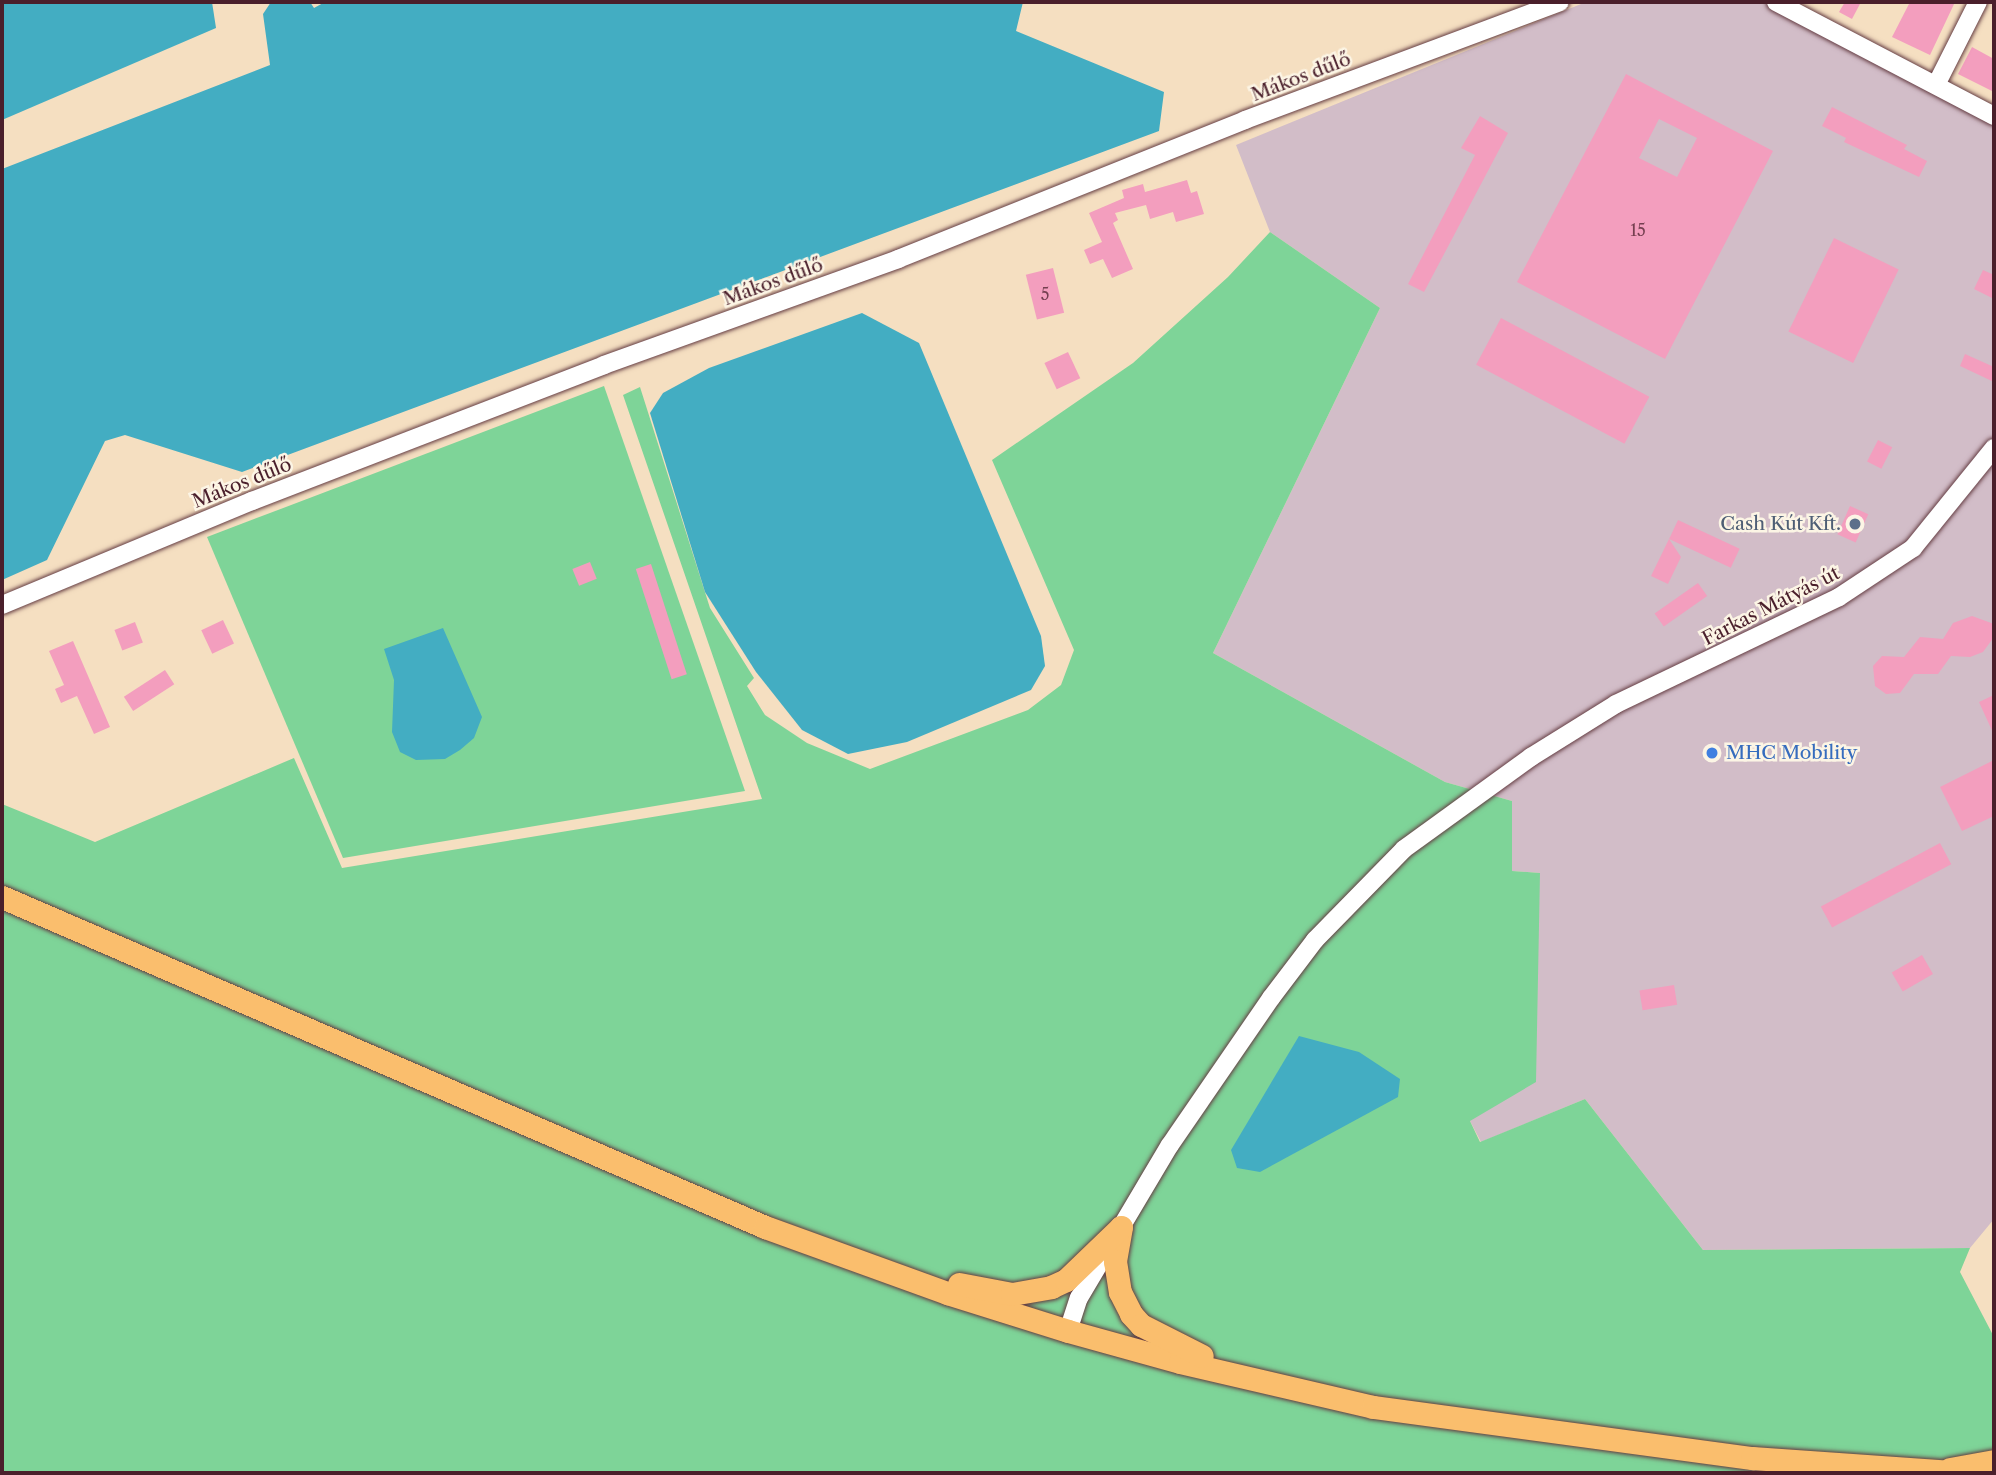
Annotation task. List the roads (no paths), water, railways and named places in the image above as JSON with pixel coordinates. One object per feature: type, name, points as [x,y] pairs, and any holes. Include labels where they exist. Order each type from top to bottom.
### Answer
[{"type":"main road","points":[[2,897],[591,1155],[857,1262],[1116,1345],[1180,1355],[1294,1390],[1593,1440],[1752,1458],[1958,1471],[1994,1461]]},
{"type":"main road","points":[[857,1262],[1012,1294],[1035,1292],[1066,1280],[1121,1227]]},
{"type":"main road","points":[[1121,1227],[1115,1261],[1120,1292],[1141,1325],[1180,1355]]},
{"type":"street","name":"Mákos dűlő","points":[[2,605],[252,501],[604,365],[898,259],[1245,120],[1560,2]]},
{"type":"street","points":[[1776,2],[1994,116]]},
{"type":"street","points":[[1936,85],[1979,2]]},
{"type":"street","name":"Farkas Mátyás út","points":[[1068,1331],[1079,1298],[1170,1145],[1315,940],[1404,849],[1531,757],[1616,704],[1839,597],[1913,548],[1994,448]]},
{"type":"water","points":[[2,2],[212,2],[216,28],[2,120]]},
{"type":"water","points":[[271,2],[310,2],[314,8],[325,2],[1023,2],[1016,31],[1164,92],[1159,131],[242,472],[125,435],[105,441],[47,560],[2,580],[2,169],[270,65],[263,14]]},
{"type":"water","points":[[862,313],[919,343],[1041,636],[1045,666],[1031,690],[907,742],[848,754],[802,730],[756,672],[705,592],[650,413],[663,393],[709,368]]},
{"type":"water","points":[[443,628],[482,717],[474,738],[460,750],[445,759],[416,760],[400,752],[392,732],[394,680],[384,649]]},
{"type":"water","points":[[1299,1036],[1359,1052],[1400,1079],[1398,1097],[1260,1172],[1237,1168],[1231,1150]]},
{"type":"place","name":"Cash Kút Kft.","points":[[1855,524]]},
{"type":"place","name":"MHC Mobility","points":[[1712,753]]}]
